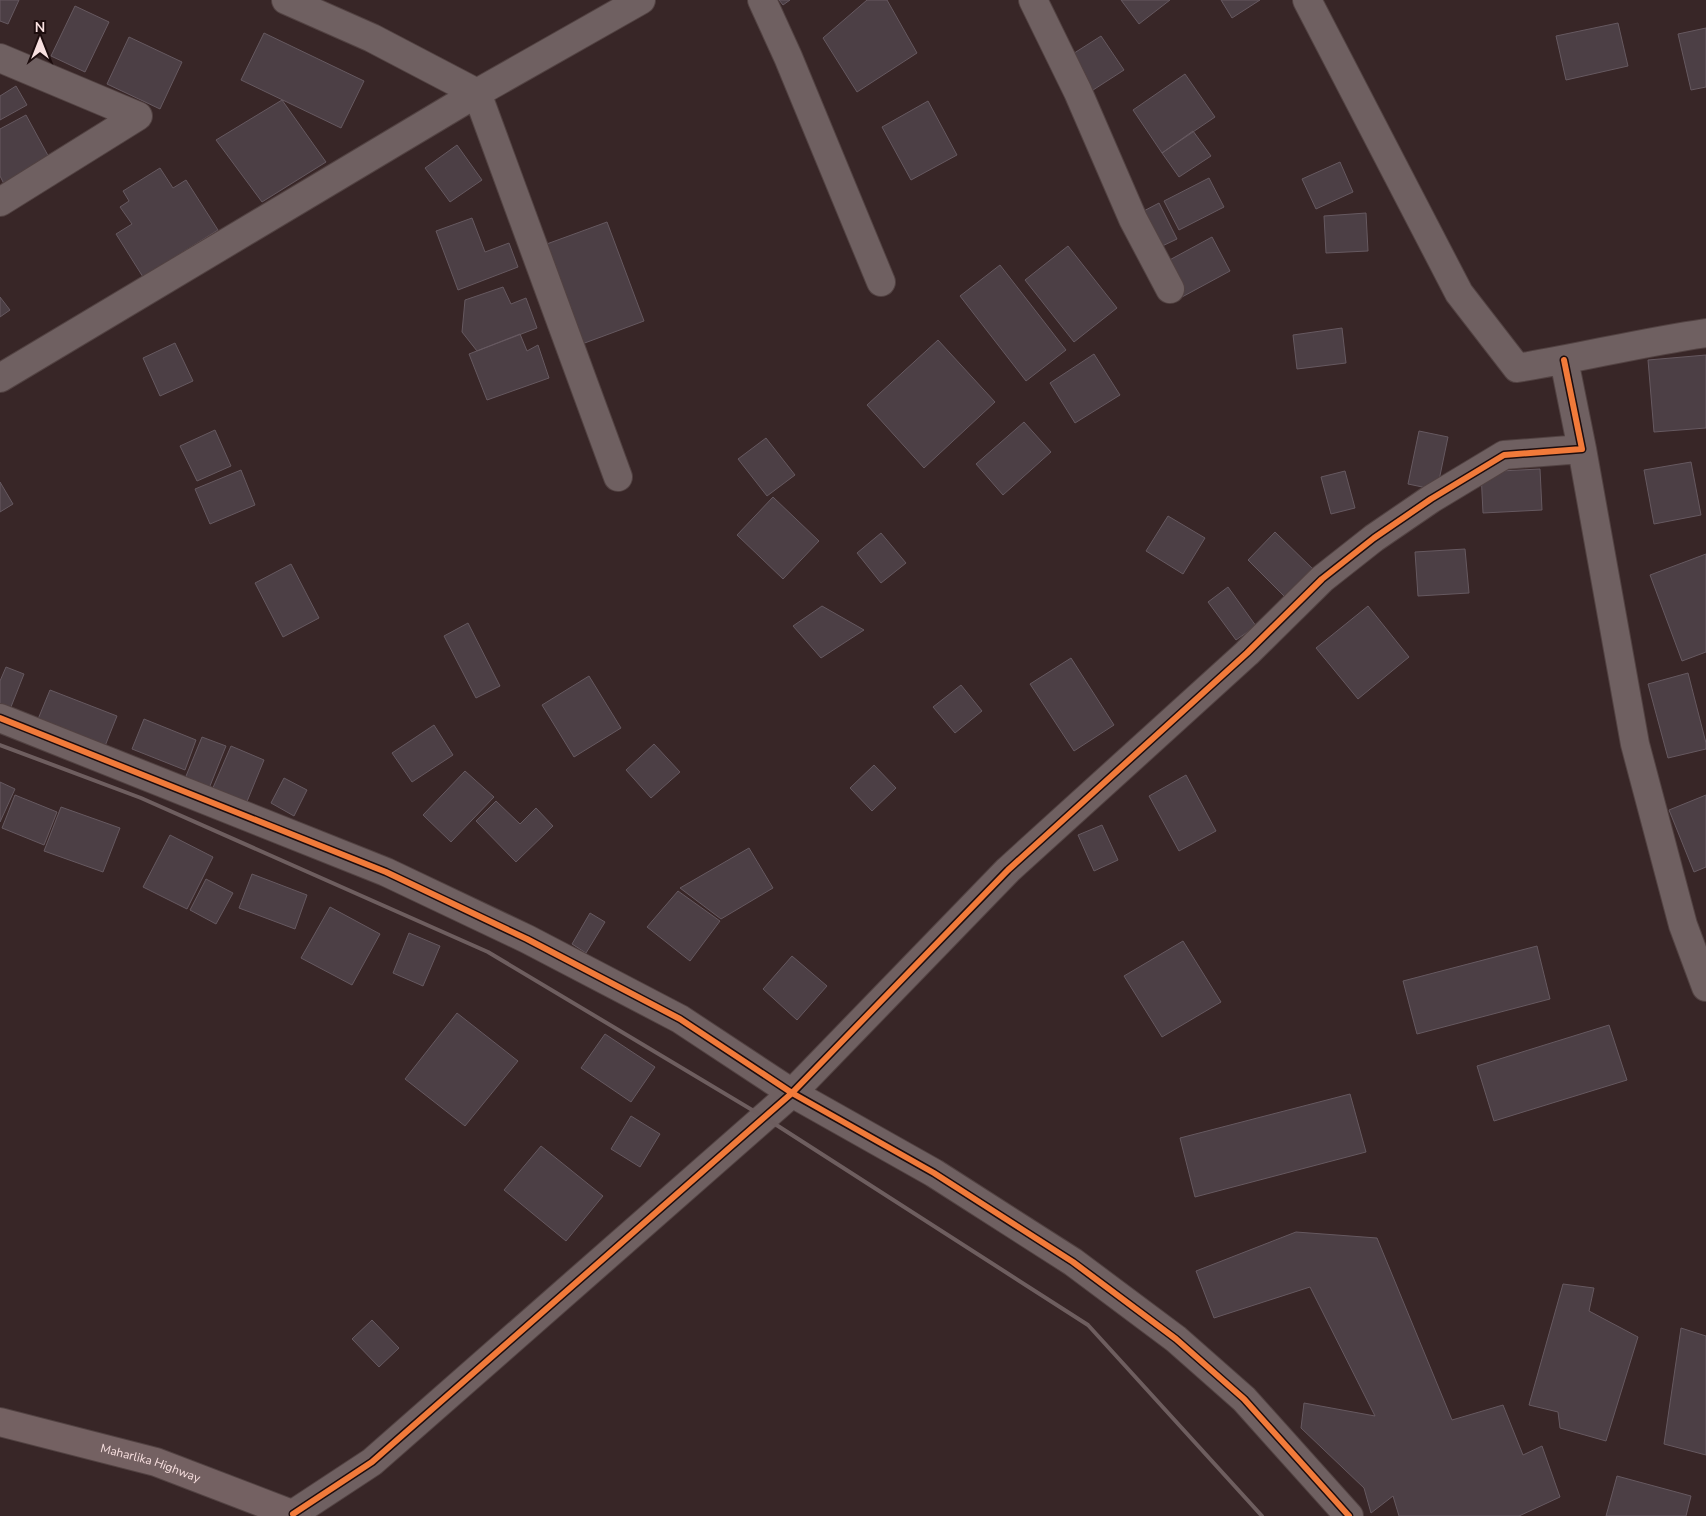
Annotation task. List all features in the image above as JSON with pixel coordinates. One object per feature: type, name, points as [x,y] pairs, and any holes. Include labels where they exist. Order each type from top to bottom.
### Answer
[{"type":"highway","name":"Maharlika Highway","points":[[0,1422],[156,1462],[295,1515]]},
{"type":"street","points":[[286,0],[372,38],[477,94],[618,477]]},
{"type":"street","points":[[2,374],[477,94],[641,0]]},
{"type":"street","points":[[762,0],[788,57],[881,282]]},
{"type":"street","points":[[1033,0],[1078,92],[1133,219],[1170,289]]},
{"type":"street","points":[[1307,0],[1459,293],[1517,368],[1706,333]]},
{"type":"street","points":[[0,58],[138,116],[0,202]]},
{"type":"street","points":[[1564,360],[1582,449],[1635,744],[1683,925],[1706,987]]},
{"type":"street","points":[[295,1515],[372,1462],[792,1093],[1008,870],[1247,653],[1322,579],[1374,538],[1423,504],[1504,456],[1582,449]]},
{"type":"street","points":[[0,718],[386,872],[527,939],[680,1019],[792,1093],[934,1173],[1073,1262],[1176,1339],[1244,1399],[1349,1516]]},
{"type":"building","points":[[0,0],[19,0],[8,24],[0,21]]},
{"type":"building","points":[[779,0],[790,0],[783,5]]},
{"type":"building","points":[[867,0],[887,0],[917,53],[857,92],[823,38]]},
{"type":"building","points":[[1121,0],[1170,0],[1139,24]]},
{"type":"building","points":[[1221,0],[1260,0],[1232,18]]},
{"type":"building","points":[[75,6],[109,22],[85,72],[51,56]]},
{"type":"building","points":[[1618,23],[1628,66],[1566,80],[1556,36]]},
{"type":"building","points":[[1706,28],[1706,87],[1691,90],[1678,34]]},
{"type":"building","points":[[264,33],[364,81],[341,128],[241,80]]},
{"type":"building","points":[[1101,36],[1124,70],[1090,92],[1068,57]]},
{"type":"building","points":[[129,37],[182,62],[160,109],[107,84]]},
{"type":"building","points":[[1185,74],[1215,117],[1162,153],[1133,110]]},
{"type":"building","points":[[16,86],[27,105],[0,120],[0,96]]},
{"type":"building","points":[[282,100],[326,162],[262,202],[216,140]]},
{"type":"building","points":[[928,101],[957,155],[911,180],[882,127]]},
{"type":"building","points":[[26,115],[51,161],[5,186],[0,176],[0,129]]},
{"type":"building","points":[[1193,131],[1211,156],[1179,177],[1162,153]]},
{"type":"building","points":[[457,145],[482,180],[450,202],[425,168]]},
{"type":"building","points":[[1340,162],[1353,192],[1316,209],[1302,179]]},
{"type":"building","points":[[160,168],[173,188],[186,180],[218,230],[143,277],[116,234],[132,224],[120,207],[129,201],[123,191]]},
{"type":"building","points":[[1209,178],[1224,207],[1179,230],[1164,201]]},
{"type":"building","points":[[1159,203],[1177,239],[1156,249],[1138,214]]},
{"type":"building","points":[[1366,213],[1368,251],[1326,253],[1324,216]]},
{"type":"building","points":[[472,218],[485,252],[509,243],[518,267],[458,290],[436,231]]},
{"type":"building","points":[[607,222],[644,321],[582,344],[544,245]]},
{"type":"building","points":[[1212,237],[1230,271],[1182,297],[1164,263]]},
{"type":"building","points":[[1068,246],[1117,308],[1074,342],[1025,280]]},
{"type":"building","points":[[1000,265],[1066,350],[1026,381],[960,296]]},
{"type":"building","points":[[503,287],[511,304],[526,298],[537,328],[477,351],[462,332],[465,300]]},
{"type":"building","points":[[0,297],[10,310],[0,317]]},
{"type":"building","points":[[1342,328],[1346,363],[1297,369],[1293,335]]},
{"type":"building","points":[[520,334],[527,351],[538,345],[549,378],[487,400],[469,354]]},
{"type":"building","points":[[938,340],[995,402],[924,468],[867,405]]},
{"type":"building","points":[[175,343],[193,381],[160,396],[143,358]]},
{"type":"building","points":[[1094,354],[1120,395],[1075,423],[1050,383]]},
{"type":"building","points":[[1706,355],[1706,428],[1654,432],[1648,360]]},
{"type":"building","points":[[1024,422],[1051,452],[1003,495],[976,464]]},
{"type":"building","points":[[215,430],[231,466],[197,481],[180,446]]},
{"type":"building","points":[[1419,431],[1448,437],[1437,490],[1408,484]]},
{"type":"building","points":[[766,438],[795,475],[767,496],[738,459]]},
{"type":"building","points":[[1691,462],[1701,515],[1654,524],[1644,470]]},
{"type":"building","points":[[1540,469],[1542,510],[1483,513],[1481,472]]},
{"type":"building","points":[[241,470],[255,505],[210,524],[195,489]]},
{"type":"building","points":[[1345,471],[1355,508],[1331,514],[1321,477]]},
{"type":"building","points":[[0,482],[13,504],[0,512]]},
{"type":"building","points":[[773,497],[819,541],[783,579],[737,535]]},
{"type":"building","points":[[1168,516],[1205,538],[1183,574],[1146,551]]},
{"type":"building","points":[[1275,532],[1316,572],[1288,600],[1248,560]]},
{"type":"building","points":[[881,533],[906,563],[881,583],[857,553]]},
{"type":"building","points":[[1465,549],[1469,593],[1418,596],[1415,552]]},
{"type":"building","points":[[1706,554],[1706,652],[1682,661],[1650,575]]},
{"type":"building","points":[[291,564],[319,618],[283,637],[255,583]]},
{"type":"building","points":[[1228,587],[1256,626],[1236,640],[1208,602]]},
{"type":"building","points":[[822,606],[864,630],[821,658],[793,626]]},
{"type":"building","points":[[1368,606],[1409,657],[1358,699],[1316,648]]},
{"type":"building","points":[[468,623],[500,686],[476,698],[444,636]]},
{"type":"building","points":[[1071,658],[1114,725],[1074,751],[1030,684]]},
{"type":"building","points":[[6,667],[24,674],[7,717],[0,714],[0,681]]},
{"type":"building","points":[[1688,673],[1706,749],[1668,758],[1648,684]]},
{"type":"building","points":[[589,676],[621,728],[574,757],[542,705]]},
{"type":"building","points":[[961,685],[982,711],[955,733],[933,707]]},
{"type":"building","points":[[50,690],[117,716],[103,751],[36,724]]},
{"type":"building","points":[[144,719],[196,740],[185,770],[132,749]]},
{"type":"building","points":[[434,725],[453,755],[412,782],[392,753]]},
{"type":"building","points":[[202,737],[226,746],[208,791],[184,781]]},
{"type":"building","points":[[654,744],[680,772],[651,798],[626,770]]},
{"type":"building","points":[[231,746],[264,760],[246,804],[212,790]]},
{"type":"building","points":[[874,765],[896,788],[872,811],[850,788]]},
{"type":"building","points":[[465,771],[494,797],[451,842],[423,815]]},
{"type":"building","points":[[1186,775],[1216,831],[1179,851],[1149,796]]},
{"type":"building","points":[[284,778],[307,790],[294,816],[271,803]]},
{"type":"building","points":[[0,782],[15,789],[0,822]]},
{"type":"building","points":[[15,795],[57,812],[44,845],[2,828]]},
{"type":"building","points":[[1706,795],[1706,867],[1694,872],[1669,810]]},
{"type":"building","points":[[496,801],[520,824],[536,808],[553,826],[516,862],[476,821]]},
{"type":"building","points":[[61,807],[120,828],[103,872],[44,851]]},
{"type":"building","points":[[1102,825],[1118,860],[1094,871],[1078,835]]},
{"type":"building","points":[[170,835],[213,857],[187,909],[143,887]]},
{"type":"building","points":[[749,848],[773,888],[721,919],[680,888]]},
{"type":"building","points":[[252,874],[307,895],[295,929],[239,908]]},
{"type":"building","points":[[206,879],[233,893],[216,924],[190,910]]},
{"type":"building","points":[[678,891],[720,921],[690,961],[647,927]]},
{"type":"building","points":[[330,907],[380,934],[352,985],[301,958]]},
{"type":"building","points":[[590,913],[605,922],[586,953],[572,944]]},
{"type":"building","points":[[409,933],[440,946],[423,986],[393,973]]},
{"type":"building","points":[[1183,941],[1221,1002],[1162,1037],[1124,976]]},
{"type":"building","points":[[1537,946],[1550,999],[1417,1034],[1403,981]]},
{"type":"building","points":[[792,956],[827,986],[797,1020],[763,989]]},
{"type":"building","points":[[457,1013],[518,1061],[465,1126],[405,1079]]},
{"type":"building","points":[[1609,1025],[1627,1080],[1494,1121],[1477,1066]]},
{"type":"building","points":[[605,1034],[655,1067],[631,1102],[581,1068]]},
{"type":"building","points":[[1350,1094],[1366,1152],[1195,1197],[1180,1138]]},
{"type":"building","points":[[631,1116],[660,1134],[640,1167],[611,1149]]},
{"type":"building","points":[[541,1146],[603,1196],[566,1241],[504,1190]]},
{"type":"building","points":[[1296,1232],[1377,1238],[1452,1420],[1503,1405],[1523,1455],[1542,1446],[1560,1497],[1519,1516],[1399,1516],[1393,1496],[1371,1513],[1364,1488],[1301,1428],[1304,1403],[1375,1416],[1310,1287],[1214,1318],[1196,1271]]},
{"type":"building","points":[[1563,1284],[1594,1288],[1589,1311],[1638,1337],[1606,1441],[1560,1428],[1558,1412],[1529,1405]]},
{"type":"building","points":[[372,1320],[399,1348],[379,1367],[352,1339]]},
{"type":"building","points":[[1681,1328],[1706,1336],[1706,1455],[1664,1444]]},
{"type":"building","points":[[1617,1476],[1691,1496],[1686,1516],[1606,1516]]},
{"type":"railway","points":[[0,745],[141,798],[488,952],[764,1117],[1088,1325],[1262,1516]]},
{"type":"cycle path","points":[[293,1514],[372,1462],[792,1093],[1008,870],[1247,653],[1322,579],[1374,538],[1431,499],[1504,455],[1582,449],[1564,360]]},
{"type":"cycle path","points":[[0,718],[386,872],[527,939],[680,1019],[792,1093],[934,1173],[1073,1262],[1176,1339],[1244,1399],[1349,1516]]}]
